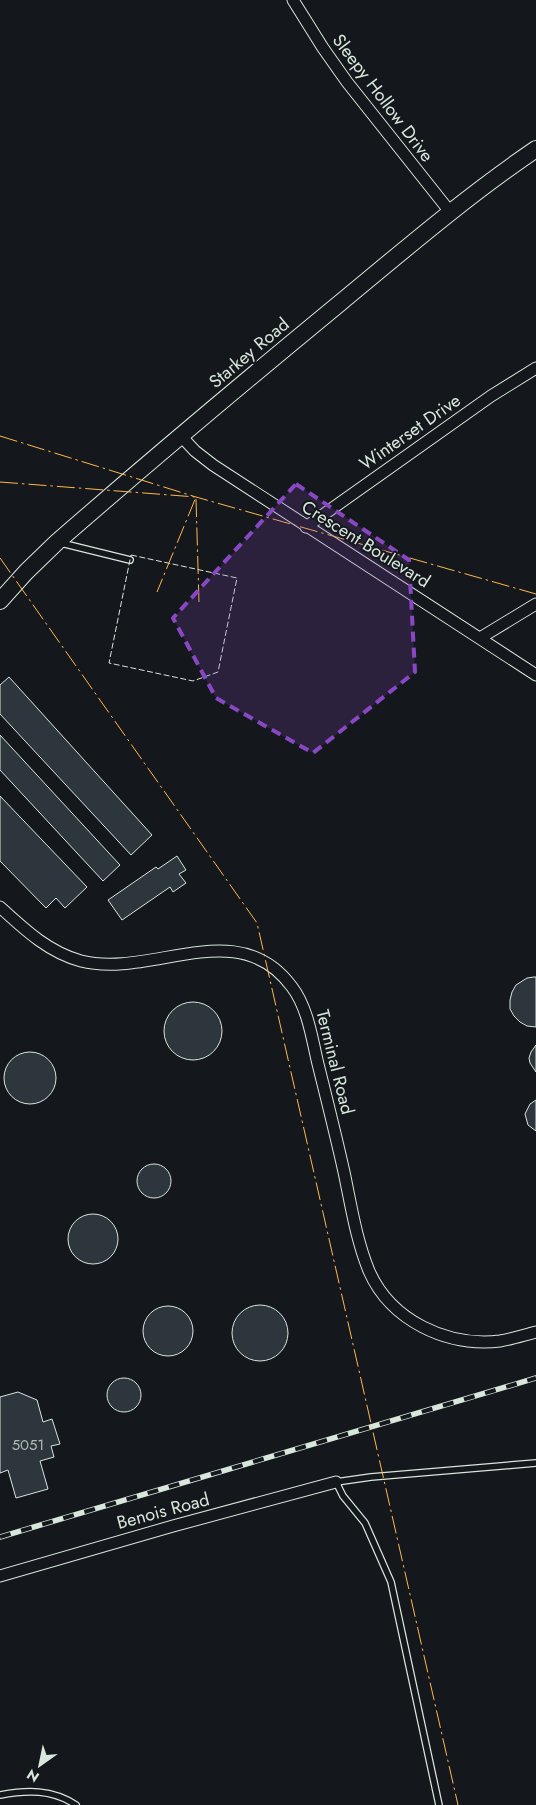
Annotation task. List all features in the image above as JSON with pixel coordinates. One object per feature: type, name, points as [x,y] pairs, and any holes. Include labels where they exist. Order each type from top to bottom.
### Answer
[{"type":"main road","name":"Starkey Road","points":[[0,601],[57,542],[181,436],[451,213],[536,149]]},
{"type":"street","name":"Sleepy Hollow Drive","points":[[293,0],[347,82],[451,213]]},
{"type":"street","name":"Winterset Drive","points":[[306,527],[492,396],[536,368]]},
{"type":"street","name":"Crescent Boulevard","points":[[181,436],[212,465],[536,675]]},
{"type":"street","points":[[480,638],[536,604]]},
{"type":"street","name":"Terminal Road","points":[[0,907],[33,937],[46,946],[79,960],[95,964],[124,964],[158,960],[204,950],[223,950],[245,954],[273,967],[294,988],[302,1003],[315,1051],[356,1230],[368,1269],[385,1298],[413,1322],[433,1332],[452,1338],[471,1342],[502,1341],[536,1332]]},
{"type":"street","name":"Benois Road","points":[[0,1576],[336,1482]]},
{"type":"lane","points":[[57,542],[130,560]]},
{"type":"lane","points":[[440,1805],[390,1582],[365,1523],[342,1496],[336,1482],[371,1477],[536,1463]]},
{"type":"lane","points":[[0,1794],[37,1791],[64,1798],[76,1805]]},
{"type":"highlighted area","points":[[296,484],[409,560],[415,672],[313,753],[216,698],[173,618]]},
{"type":"building","points":[[9,677],[152,835],[131,855],[0,714],[0,685]]},
{"type":"building","points":[[0,735],[120,865],[103,881],[0,770]]},
{"type":"building","points":[[0,796],[87,887],[65,908],[56,898],[46,908],[0,861]]},
{"type":"building","points":[[177,856],[186,870],[179,874],[186,883],[173,892],[170,887],[122,920],[108,900],[156,867],[158,869]]},
{"type":"building","points":[[536,977],[536,1027],[527,1026],[514,1016],[510,1009],[510,1000],[516,985],[527,978]]},
{"type":"building","points":[[193,1002],[204,1004],[217,1015],[222,1031],[220,1042],[209,1055],[193,1060],[182,1058],[169,1047],[164,1031],[166,1020],[177,1007]]},
{"type":"building","points":[[536,1045],[536,1072],[529,1058]]},
{"type":"building","points":[[25,1052],[35,1052],[49,1059],[56,1073],[56,1083],[49,1097],[35,1104],[25,1104],[15,1100],[8,1093],[4,1083],[4,1073],[8,1063],[15,1056]]},
{"type":"building","points":[[536,1100],[536,1131],[528,1125],[525,1114],[530,1104]]},
{"type":"building","points":[[154,1164],[166,1169],[171,1181],[166,1193],[154,1198],[142,1193],[137,1181],[142,1169]]},
{"type":"building","points":[[93,1214],[103,1216],[111,1221],[116,1229],[118,1239],[116,1249],[111,1257],[103,1262],[93,1264],[83,1262],[75,1257],[70,1249],[68,1239],[70,1229],[75,1221],[83,1216]]},
{"type":"building","points":[[260,1305],[275,1310],[283,1318],[288,1333],[283,1348],[275,1356],[260,1361],[245,1356],[237,1348],[232,1333],[237,1318],[245,1310]]},
{"type":"building","points":[[168,1306],[178,1308],[186,1313],[191,1321],[193,1331],[191,1341],[186,1349],[178,1354],[168,1356],[158,1354],[150,1349],[145,1341],[143,1331],[145,1321],[150,1313],[158,1308]]},
{"type":"building","points":[[124,1378],[136,1383],[141,1395],[136,1407],[124,1412],[112,1407],[107,1395],[112,1383]]},
{"type":"building","points":[[18,1392],[37,1400],[43,1422],[52,1419],[60,1444],[51,1446],[54,1457],[40,1461],[48,1489],[16,1498],[8,1470],[0,1473],[0,1397]]},
{"type":"railway","points":[[0,1537],[536,1378]]},
{"type":"fence","points":[[131,555],[237,578],[218,672],[193,681],[109,663],[131,555]]},
{"type":"power","points":[[0,436],[196,497],[536,594]]},
{"type":"power","points":[[0,482],[196,497],[157,592]]},
{"type":"power","points":[[196,499],[199,602]]},
{"type":"power","points":[[0,558],[257,923],[458,1805]]}]
